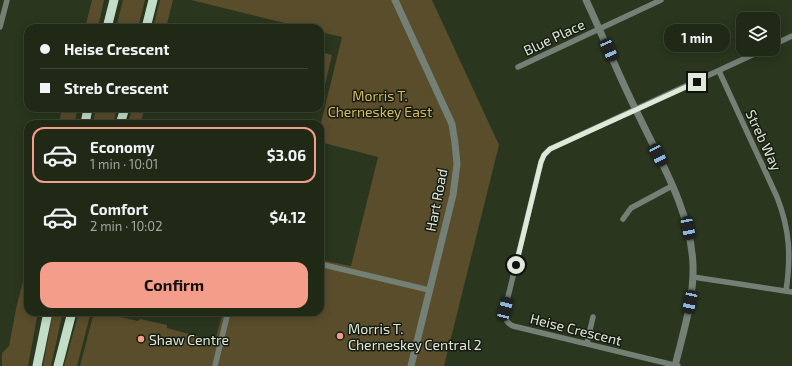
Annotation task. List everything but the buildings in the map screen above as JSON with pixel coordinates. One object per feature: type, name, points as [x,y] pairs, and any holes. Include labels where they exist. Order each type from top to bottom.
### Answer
[{"type":"highway","points":[[108,24],[114,0]]},
{"type":"highway","points":[[147,24],[153,0]]},
{"type":"highway","points":[[38,366],[47,316]]},
{"type":"highway","points":[[58,366],[71,316]]},
{"type":"street","points":[[0,27],[7,0]]},
{"type":"street","name":"Hart Road","points":[[396,0],[452,124],[457,164],[455,184],[411,366]]},
{"type":"street","points":[[586,0],[672,186],[688,228],[692,252],[693,277],[690,302],[676,366]]},
{"type":"street","name":"Blue Place","points":[[518,67],[661,0]]},
{"type":"street","points":[[780,42],[792,36]]},
{"type":"street","points":[[636,110],[751,56]]},
{"type":"street","name":"Streb Way","points":[[719,72],[777,197],[785,219],[789,241],[789,292]]},
{"type":"street","name":"Heise Crescent","points":[[636,110],[550,149],[544,155],[504,315],[510,325],[676,366]]},
{"type":"street","points":[[623,219],[632,208],[672,186]]},
{"type":"street","points":[[324,265],[429,290]]},
{"type":"street","points":[[693,277],[789,292]]},
{"type":"street","points":[[215,366],[227,316]]},
{"type":"street","points":[[587,344],[593,317]]},
{"type":"green space","points":[[92,0],[104,0],[99,24],[86,24]]},
{"type":"green space","points":[[123,0],[145,0],[139,24],[117,24]]},
{"type":"green space","points":[[160,0],[173,0],[167,24],[154,24]]},
{"type":"green space","name":"Morris T. Cherneskey East","points":[[191,0],[432,0],[499,145],[444,366],[80,366],[93,316],[116,316],[138,321],[140,319],[167,325],[167,328],[215,341],[222,316],[324,316],[324,261],[351,266],[378,157],[324,143],[324,120],[322,120],[342,37],[324,33],[324,24],[289,24]]},
{"type":"green space","points":[[324,53],[332,55],[324,89]]},
{"type":"green space","points":[[61,112],[77,112],[75,120],[60,120]]},
{"type":"green space","points":[[95,112],[116,112],[114,120],[94,120]]},
{"type":"green space","points":[[131,112],[144,112],[141,120],[129,120]]},
{"type":"green space","points":[[24,278],[24,316],[37,316],[28,366],[2,366],[2,353],[9,346],[17,304]]},
{"type":"green space","points":[[52,316],[62,316],[51,366],[43,366]]},
{"type":"green space","points":[[78,316],[90,316],[77,366],[64,366]]},
{"type":"place","name":"Morris T. Cherneskey Central 2","points":[[340,336]]},
{"type":"place","name":"Shaw Centre","points":[[141,339]]},
{"type":"route","points":[[516,265],[544,155],[550,149],[697,82]]}]
